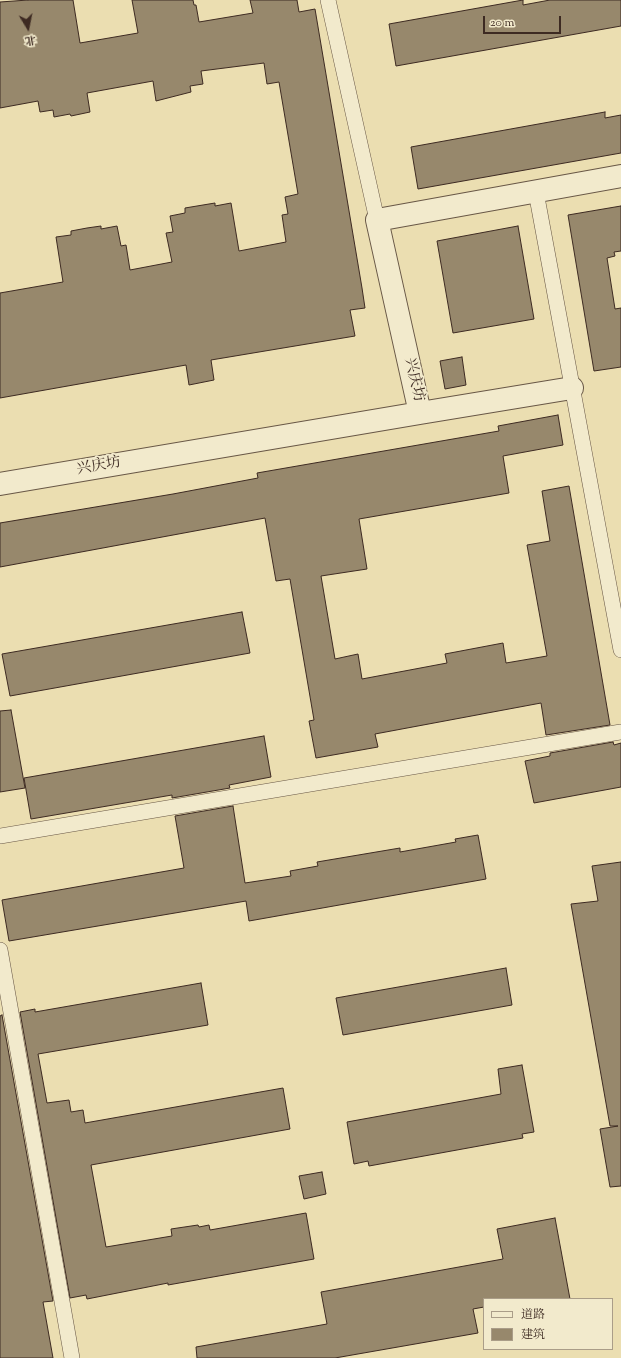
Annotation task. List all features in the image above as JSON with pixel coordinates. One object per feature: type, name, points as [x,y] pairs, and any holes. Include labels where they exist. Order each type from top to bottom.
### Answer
[{"type":"street","points":[[377,220],[621,176]]},
{"type":"street","name":"兴庆坊","points":[[0,484],[420,413],[377,220]]},
{"type":"street","points":[[420,413],[572,388]]},
{"type":"lane","points":[[328,0],[377,220]]},
{"type":"lane","points":[[536,192],[621,650]]},
{"type":"lane","points":[[0,836],[621,732]]},
{"type":"lane","points":[[0,950],[72,1358]]},
{"type":"building","points":[[28,0],[73,0],[80,43],[138,33],[132,0],[193,0],[194,5],[196,5],[199,22],[253,13],[250,0],[297,0],[299,12],[315,9],[365,308],[350,310],[355,336],[211,360],[214,380],[189,385],[186,365],[0,398],[0,293],[63,282],[56,237],[71,235],[71,231],[87,228],[101,226],[101,229],[117,226],[121,246],[126,245],[130,270],[172,262],[166,233],[173,232],[170,216],[185,213],[185,208],[215,203],[215,206],[231,203],[239,251],[286,242],[282,215],[288,214],[285,197],[298,194],[279,82],[267,84],[264,63],[201,71],[203,84],[190,86],[191,92],[156,101],[153,81],[87,93],[90,112],[71,116],[70,114],[54,117],[53,110],[40,112],[38,101],[0,108],[0,2]]},
{"type":"building","points":[[523,0],[523,5],[550,0],[621,0],[621,26],[396,66],[389,24]]},
{"type":"building","points":[[605,112],[605,118],[621,115],[621,153],[418,189],[411,147]]},
{"type":"building","points":[[621,206],[621,251],[614,252],[615,256],[607,258],[615,309],[621,308],[621,367],[594,371],[568,215]]},
{"type":"building","points":[[518,226],[534,319],[453,333],[437,241]]},
{"type":"building","points":[[462,357],[466,385],[445,389],[440,361]]},
{"type":"building","points":[[558,415],[563,445],[503,456],[509,493],[359,519],[367,569],[321,576],[335,659],[358,654],[362,679],[447,663],[445,654],[503,643],[506,663],[547,656],[527,545],[550,541],[542,491],[569,486],[610,725],[546,735],[541,703],[375,734],[378,747],[316,758],[309,721],[314,720],[290,579],[276,581],[265,518],[0,567],[0,523],[258,478],[257,473],[499,431],[498,426]]},
{"type":"building","points":[[242,612],[250,653],[10,696],[2,654]]},
{"type":"building","points":[[11,710],[25,788],[0,792],[0,711]]},
{"type":"building","points":[[264,736],[271,777],[229,785],[230,788],[172,798],[172,795],[31,819],[24,778]]},
{"type":"building","points":[[613,742],[614,745],[621,743],[621,787],[534,803],[525,761],[550,756],[550,753]]},
{"type":"building","points":[[233,806],[245,883],[291,876],[290,871],[318,866],[317,862],[400,848],[400,852],[456,842],[455,839],[478,835],[486,879],[249,921],[246,901],[9,941],[2,900],[184,868],[175,816]]},
{"type":"building","points":[[621,862],[621,1186],[610,1187],[600,1129],[618,1126],[610,1126],[571,904],[598,901],[592,866]]},
{"type":"building","points":[[506,968],[512,1005],[343,1035],[336,998]]},
{"type":"building","points":[[201,983],[208,1025],[38,1054],[47,1103],[69,1100],[71,1112],[83,1110],[85,1123],[283,1088],[290,1129],[91,1165],[106,1247],[172,1236],[171,1229],[209,1225],[210,1230],[306,1213],[314,1259],[168,1285],[168,1283],[87,1299],[86,1295],[70,1298],[20,1012],[35,1009],[35,1012]]},
{"type":"building","points":[[2,1015],[53,1301],[43,1302],[53,1358],[0,1358],[0,1016]]},
{"type":"building","points":[[522,1065],[534,1132],[522,1134],[523,1138],[369,1166],[368,1161],[354,1164],[347,1122],[501,1094],[498,1069]]},
{"type":"building","points":[[322,1172],[326,1194],[304,1199],[299,1176]]},
{"type":"building","points":[[555,1218],[570,1298],[483,1298],[483,1307],[473,1309],[478,1333],[335,1358],[197,1358],[196,1347],[327,1324],[321,1292],[503,1259],[497,1229]]}]
